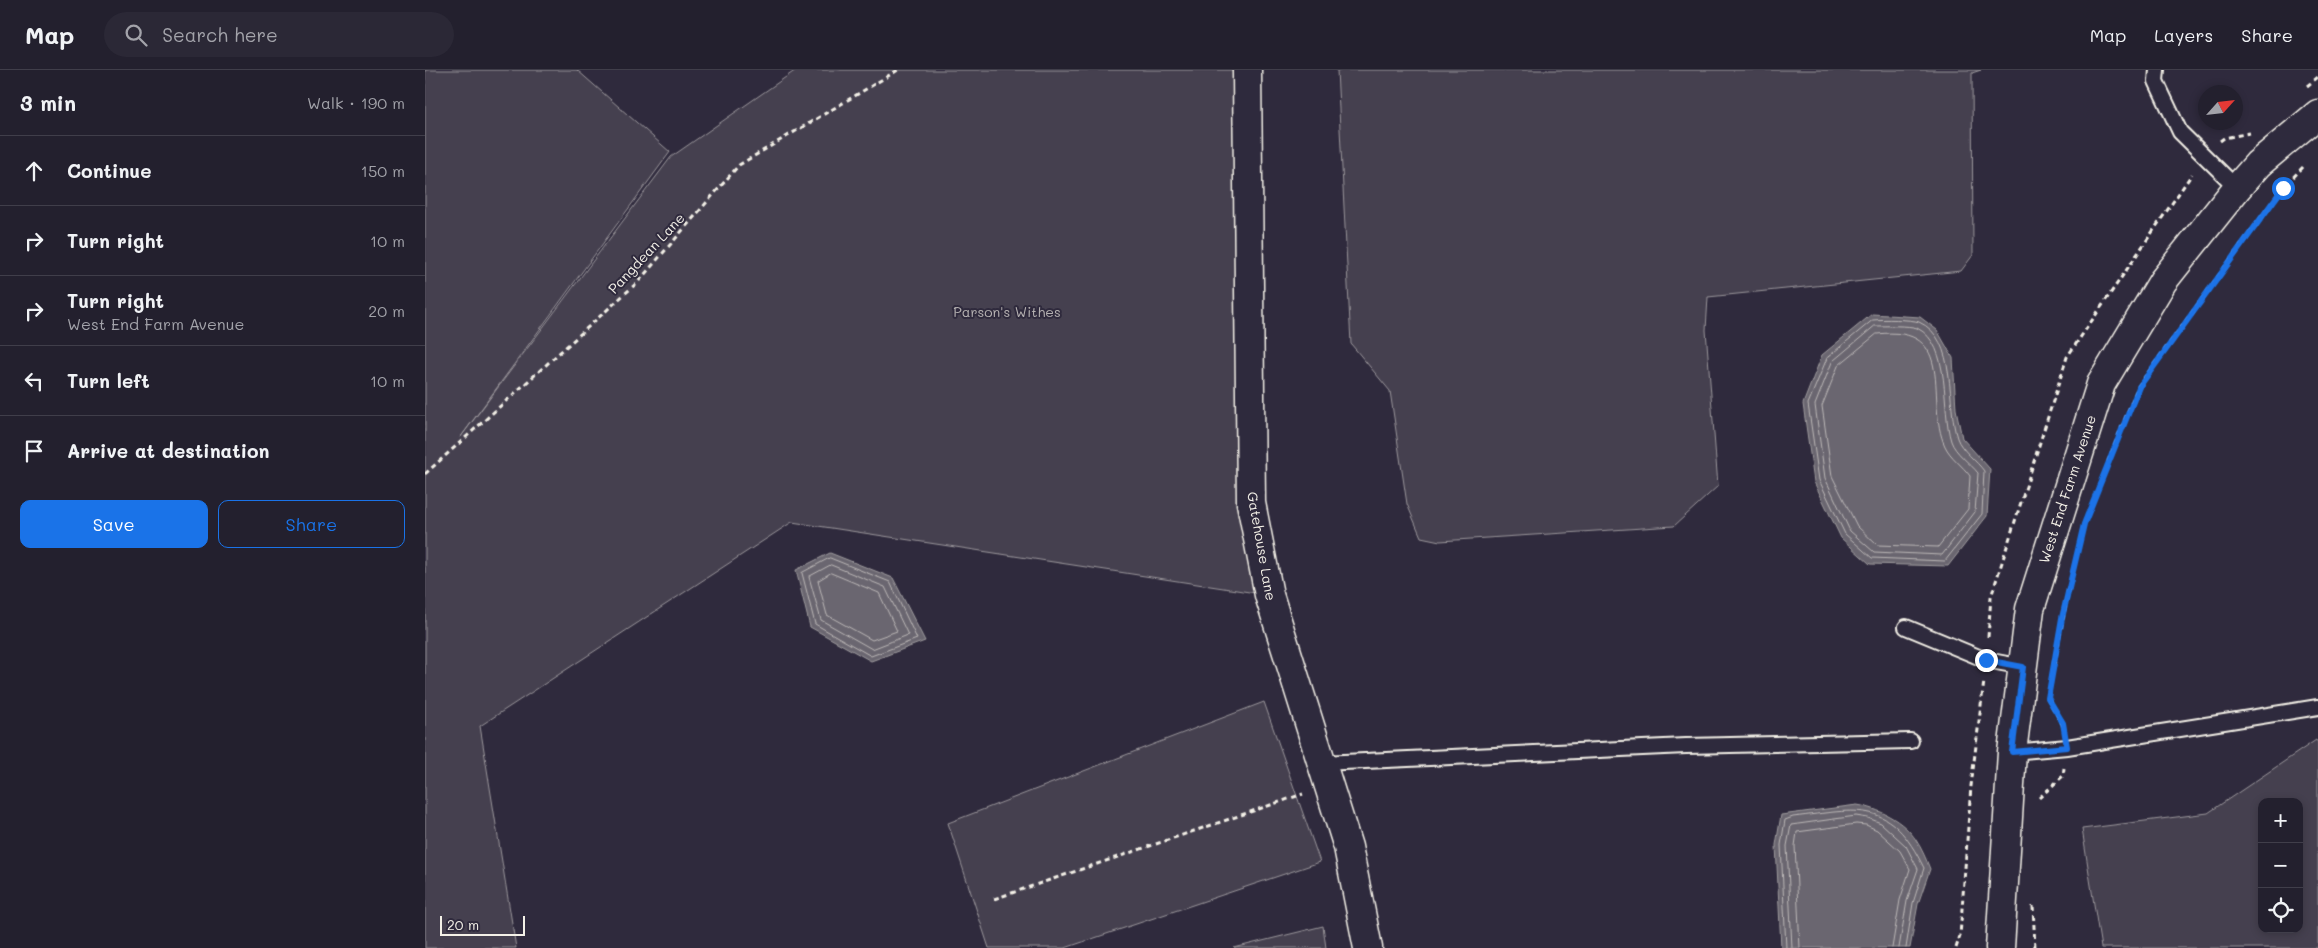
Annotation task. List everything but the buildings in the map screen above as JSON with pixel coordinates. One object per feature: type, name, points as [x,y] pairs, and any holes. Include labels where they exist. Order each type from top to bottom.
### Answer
[{"type":"street","name":"Gatehouse Lane","points":[[1247,70],[1251,503],[1269,595],[1348,847],[1368,948]]},
{"type":"street","name":"West End Farm Avenue","points":[[1999,946],[2012,752],[2030,609],[2101,384],[2163,281],[2237,188],[2258,164],[2318,114]]},
{"type":"lane","points":[[2157,70],[2157,81],[2180,132],[2237,188]]},
{"type":"lane","points":[[1905,627],[1986,660],[2023,667]]},
{"type":"lane","points":[[2012,752],[2067,747],[2318,707]]},
{"type":"lane","points":[[1325,772],[1686,746],[1911,741]]},
{"type":"path","name":"Pangdean Lane","points":[[425,474],[638,282],[739,166],[898,70]]},
{"type":"path","points":[[2106,469],[2139,387],[2283,188],[2311,158]]},
{"type":"path","points":[[2053,671],[2071,580]]},
{"type":"path","points":[[2037,806],[2039,797],[2063,776],[2067,747],[2063,723],[2048,698],[2050,689]]},
{"type":"path","points":[[994,899],[1297,797],[1325,772]]},
{"type":"path","points":[[2033,899],[2035,948]]},
{"type":"green space","name":"Parson's Withes","points":[[425,70],[577,70],[670,152],[460,438],[671,157],[796,70],[1247,70],[1251,503],[1269,595],[792,522],[480,726],[516,948],[425,948]]},
{"type":"green space","points":[[1337,70],[1981,70],[1972,73],[1973,255],[1961,271],[1708,297],[1706,330],[1718,486],[1674,526],[1440,541],[1421,537],[1407,504],[1390,391],[1351,344]]},
{"type":"green space","points":[[1264,702],[1320,862],[1065,948],[989,948],[948,823]]},
{"type":"green space","points":[[2316,740],[2318,743],[2318,948],[2101,948],[2082,829],[2208,813]]},
{"type":"green space","points":[[1323,926],[1326,948],[1234,948]]},
{"type":"water","points":[[1872,314],[1920,317],[1937,330],[1953,358],[1956,409],[1962,438],[1990,469],[1987,516],[1948,566],[1870,564],[1841,538],[1814,482],[1803,404],[1822,355]]},
{"type":"water","points":[[830,553],[893,578],[925,641],[871,661],[810,627],[796,570]]},
{"type":"water","points":[[1857,805],[1882,812],[1905,827],[1918,843],[1930,869],[1918,904],[1910,948],[1781,948],[1776,845],[1781,815]]},
{"type":"route","points":[[1986,660],[2023,667],[2012,752],[2067,747],[2063,723],[2048,698],[2062,618],[2084,524],[2139,387],[2283,188]]}]
